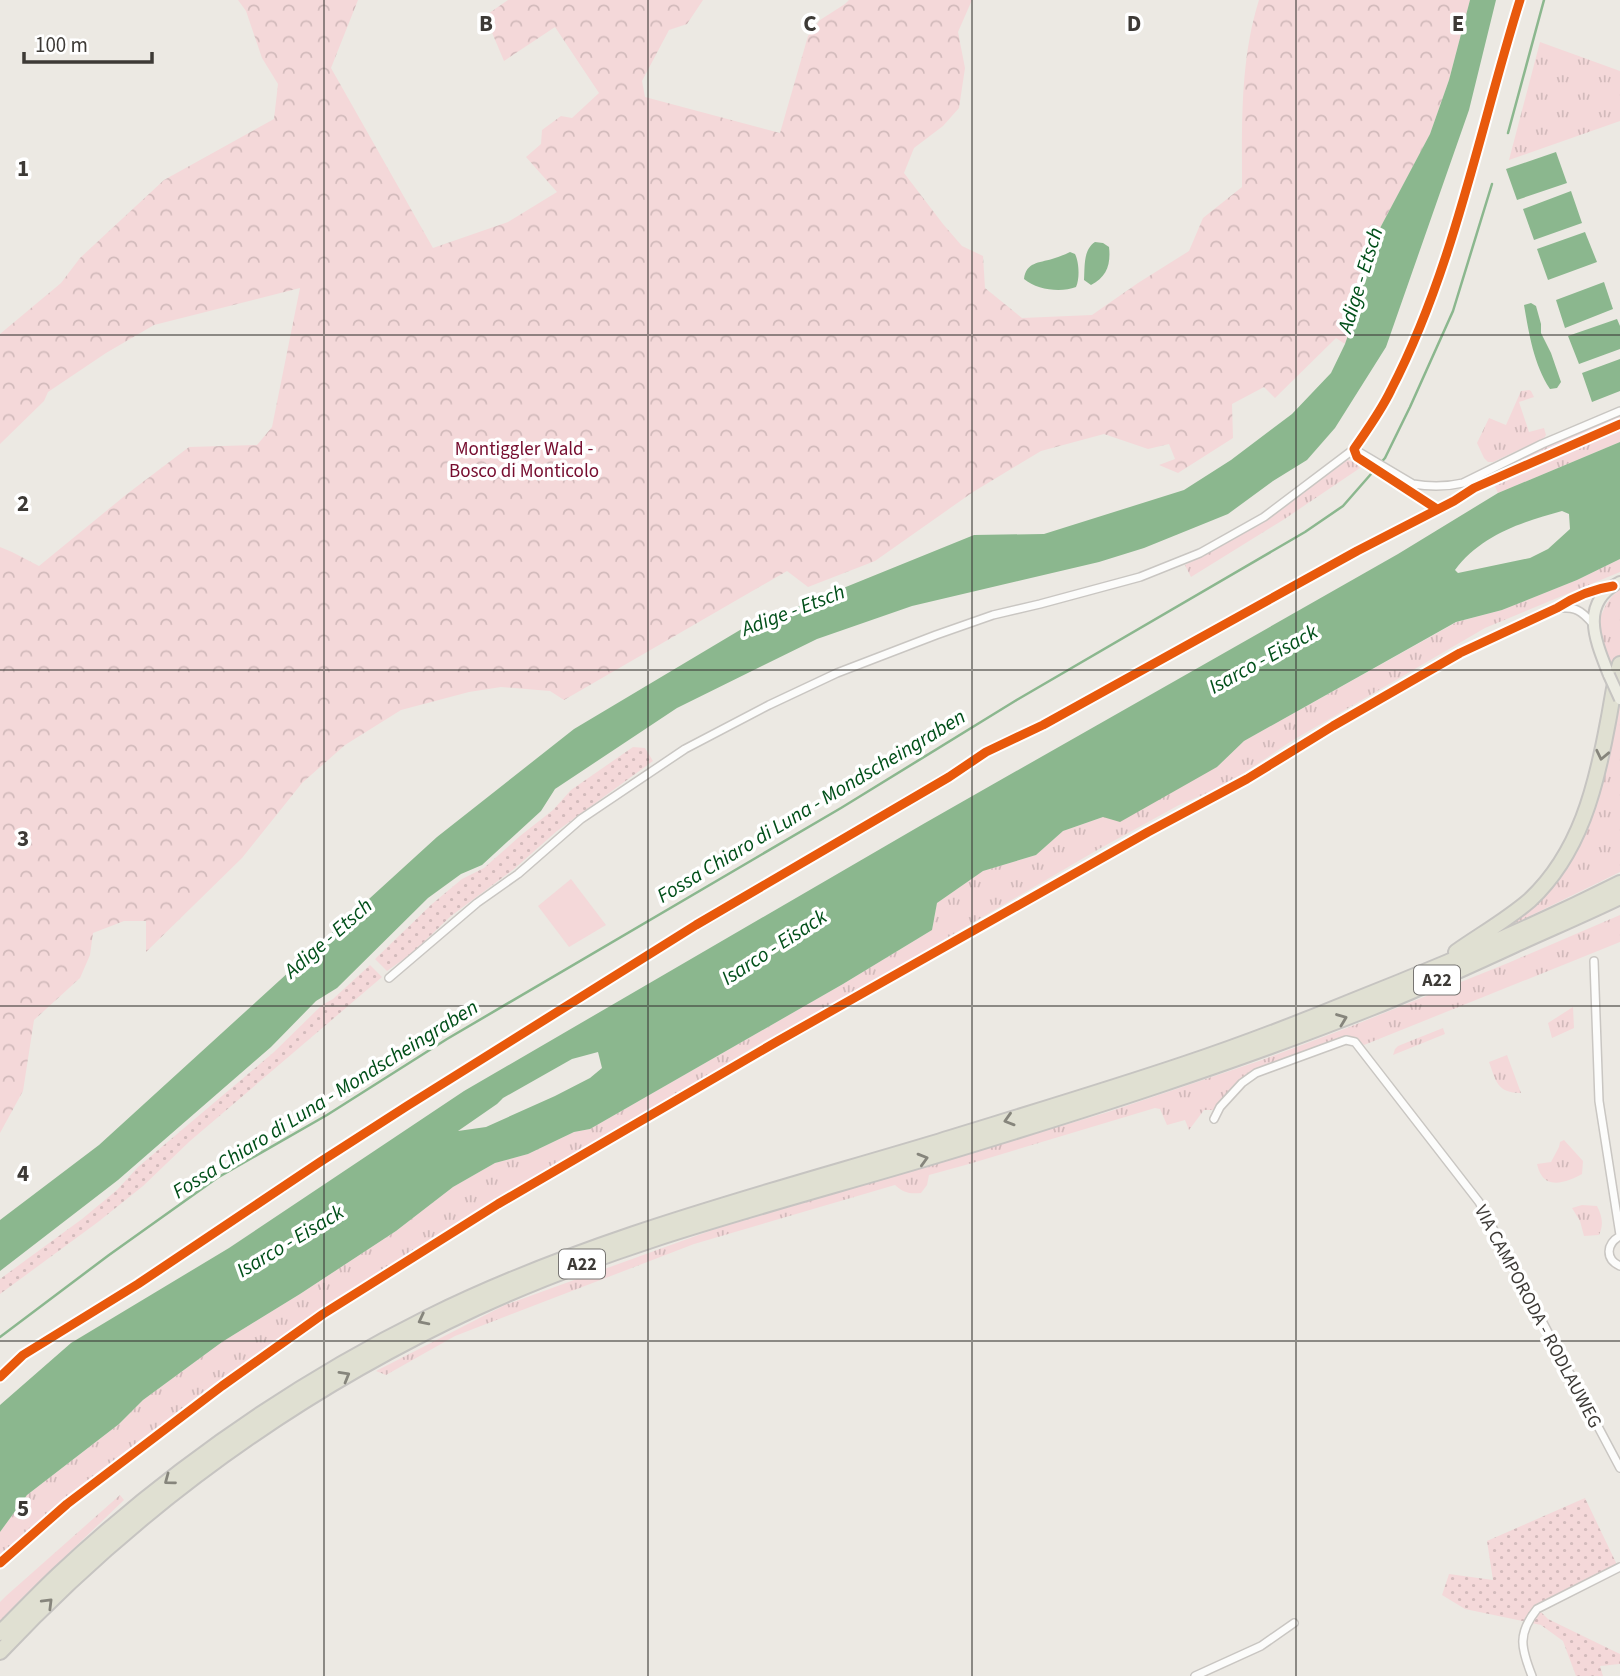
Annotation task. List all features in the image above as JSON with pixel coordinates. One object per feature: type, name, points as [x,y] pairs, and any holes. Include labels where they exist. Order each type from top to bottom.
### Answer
[{"type":"highway","points":[[1431,970],[1531,899],[1568,852],[1591,799],[1599,770],[1615,669]]},
{"type":"highway","name":"A22","points":[[0,1633],[57,1576],[117,1523],[217,1444],[362,1352],[470,1297],[594,1247],[1190,1063],[1431,970],[1620,883]]},
{"type":"highway","name":"A22","points":[[0,1652],[64,1587],[123,1534],[221,1456],[335,1382],[477,1308],[611,1254],[1106,1103],[1219,1065],[1381,1004],[1618,899]]},
{"type":"main road","points":[[1616,584],[1603,595],[1593,624],[1597,646],[1615,669],[1620,699]]},
{"type":"street","points":[[389,978],[477,903],[518,874],[581,819],[685,750],[769,705],[838,673],[993,615],[1140,577],[1200,553],[1264,517],[1354,449],[1413,484],[1441,487],[1463,484],[1542,444],[1620,411]]},
{"type":"street","points":[[0,1563],[67,1504],[222,1386],[313,1321],[498,1204],[778,1041],[1148,832],[1248,779],[1333,726],[1460,653],[1570,600],[1598,588],[1616,584]]},
{"type":"street","points":[[1557,608],[1570,607],[1578,610],[1593,624]]},
{"type":"street","points":[[1594,961],[1599,1101],[1620,1235],[1609,1248],[1609,1255],[1611,1260],[1620,1266]]},
{"type":"street","name":"VIA CAMPORODA - RODLAUWEG","points":[[1214,1119],[1220,1107],[1241,1083],[1256,1073],[1346,1040],[1355,1042],[1479,1202],[1620,1468]]},
{"type":"street","points":[[1532,1676],[1524,1654],[1523,1635],[1528,1620],[1537,1609],[1620,1567]]},
{"type":"street","points":[[1195,1676],[1261,1646],[1294,1623]]},
{"type":"green space","name":"Montiggler Wald - Bosco di Monticolo","points":[[238,0],[358,0],[331,68],[433,248],[508,222],[557,192],[526,157],[541,144],[542,130],[561,116],[572,118],[599,93],[555,27],[504,61],[485,16],[508,0],[703,0],[687,24],[669,30],[642,81],[645,97],[780,133],[808,36],[820,20],[849,0],[972,0],[958,32],[965,68],[959,108],[943,126],[914,148],[904,173],[962,246],[983,256],[985,288],[1022,318],[1092,315],[1189,251],[1203,218],[1242,187],[1245,69],[1259,0],[1470,0],[1449,80],[1430,134],[1362,262],[1358,306],[1345,344],[1336,338],[1275,398],[1264,387],[1232,404],[1233,438],[1178,473],[1159,465],[1175,459],[1169,444],[1148,449],[1104,434],[1041,451],[973,492],[875,561],[808,587],[787,571],[564,700],[550,691],[501,687],[469,692],[401,710],[345,745],[302,783],[242,858],[146,952],[146,921],[124,921],[93,933],[90,955],[80,978],[34,1020],[23,1091],[0,1133],[0,547],[39,566],[189,447],[257,445],[272,427],[300,288],[154,325],[48,392],[44,401],[0,444],[0,334],[61,283],[80,258],[164,180],[274,119],[278,84],[262,58],[246,11]]},
{"type":"green space","points":[[1540,42],[1620,71],[1620,121],[1509,160]]},
{"type":"green space","points":[[1529,390],[1534,397],[1519,402],[1529,432],[1544,428],[1546,435],[1493,462],[1488,462],[1477,443],[1489,418],[1506,425],[1521,391]]},
{"type":"green space","points":[[1620,415],[1620,422],[1506,469],[1546,446]]},
{"type":"green space","points":[[1620,427],[1620,442],[1498,493],[1493,482]]},
{"type":"green space","points":[[1347,460],[1355,462],[1360,468],[1191,577],[1185,565],[1268,520]]},
{"type":"green space","points":[[1620,559],[1620,572],[1485,628],[1290,742],[1244,773],[1099,849],[750,1049],[451,1229],[354,1290],[176,1414],[0,1555],[0,1532],[27,1495],[119,1424],[143,1400],[222,1342],[396,1231],[453,1187],[495,1163],[528,1154],[574,1132],[590,1129],[843,984],[932,930],[937,903],[983,871],[1036,855],[1063,831],[1103,817],[1217,767],[1244,741],[1457,622],[1502,610],[1577,580]]},
{"type":"green space","points":[[1620,589],[1620,656],[1615,674],[1601,643],[1599,627],[1606,605]]},
{"type":"green space","points":[[1620,680],[1620,872],[1491,935],[1517,915],[1592,810],[1598,796]]},
{"type":"green space","points":[[633,747],[645,748],[653,761],[557,831],[514,869],[451,916],[411,954],[387,971],[375,959],[462,879],[484,868],[553,810],[571,790]]},
{"type":"green space","points":[[571,879],[606,925],[569,947],[538,906]]},
{"type":"green space","points":[[1620,915],[1620,942],[1364,1045],[1357,1039],[1346,1037],[1252,1071],[1231,1089],[1214,1110],[1204,1110],[1189,1130],[1185,1120],[1167,1125],[1160,1109],[1155,1108],[929,1175],[927,1185],[921,1193],[907,1192],[895,1185],[694,1244],[455,1336],[386,1375],[376,1371],[505,1305],[715,1229],[1108,1112],[1262,1060],[1508,963]]},
{"type":"green space","points":[[370,965],[382,977],[190,1141],[143,1186],[0,1294],[0,1279],[117,1190],[138,1167],[274,1052],[322,1005],[333,999]]},
{"type":"green space","points":[[1573,1007],[1574,1028],[1552,1038],[1548,1023]]},
{"type":"green space","points":[[1443,1028],[1445,1034],[1393,1055],[1398,1046]]},
{"type":"green space","points":[[1507,1055],[1521,1093],[1502,1088],[1489,1062]]},
{"type":"green space","points":[[1564,1140],[1583,1161],[1582,1174],[1567,1181],[1550,1182],[1539,1172],[1537,1164],[1551,1162],[1560,1142]]},
{"type":"green space","points":[[1582,1205],[1597,1206],[1602,1220],[1599,1235],[1584,1236],[1580,1221],[1572,1208]]},
{"type":"green space","points":[[120,1495],[124,1500],[0,1622],[0,1602]]},
{"type":"green space","points":[[1585,1498],[1620,1571],[1541,1612],[1548,1619],[1620,1654],[1620,1664],[1600,1666],[1603,1676],[1576,1676],[1563,1641],[1541,1625],[1465,1609],[1442,1595],[1449,1574],[1493,1580],[1487,1541]]},
{"type":"water","name":"Adige - Etsch","points":[[1470,0],[1496,0],[1469,110],[1386,347],[1335,428],[1307,460],[1228,514],[1144,548],[1099,562],[912,606],[817,639],[677,708],[555,789],[541,811],[482,865],[461,874],[428,898],[337,988],[316,1001],[271,1047],[118,1180],[0,1271],[0,1220],[99,1145],[437,837],[574,729],[740,630],[974,535],[1044,534],[1184,490],[1231,460],[1292,414],[1331,373],[1345,344],[1358,306],[1362,262],[1430,134],[1449,80]]},
{"type":"water","points":[[1556,152],[1567,183],[1517,200],[1506,169]]},
{"type":"water","points":[[1571,191],[1582,223],[1534,240],[1523,209]]},
{"type":"water","points":[[1585,232],[1597,262],[1548,280],[1537,249]]},
{"type":"water","points":[[1095,242],[1109,247],[1109,259],[1104,274],[1091,285],[1084,280],[1085,264],[1088,249]]},
{"type":"water","points":[[1070,252],[1075,254],[1077,261],[1076,287],[1049,289],[1024,279],[1030,266]]},
{"type":"water","points":[[1604,282],[1613,309],[1565,328],[1556,300]]},
{"type":"water","points":[[1531,303],[1536,306],[1541,333],[1561,382],[1557,388],[1550,389],[1536,360],[1524,305]]},
{"type":"water","points":[[1617,319],[1620,326],[1620,349],[1579,364],[1568,336]]},
{"type":"water","points":[[1620,359],[1620,391],[1592,402],[1582,373]]},
{"type":"water","name":"Isarco - Eisack","points":[[1620,442],[1620,559],[1577,580],[1502,610],[1456,622],[1244,741],[1217,767],[1120,822],[1103,817],[1063,831],[1036,855],[983,871],[937,903],[932,930],[843,984],[590,1129],[574,1132],[528,1154],[495,1163],[453,1187],[396,1231],[222,1342],[143,1400],[119,1424],[27,1495],[0,1532],[0,1405],[71,1343],[229,1248],[464,1091],[925,823],[1398,554],[1498,493]],"holes":[[[1562,511],[1569,514],[1570,529],[1548,549],[1530,558],[1458,573],[1455,570],[1465,558],[1490,539],[1517,525]],[[598,1052],[602,1068],[590,1078],[486,1127],[458,1131],[503,1098],[572,1059]]]},
{"type":"waterway","name":"Fossa Chiaro di Luna - Mondscheingraben","points":[[1508,133],[1544,0]]},
{"type":"waterway","name":"Fossa Chiaro di Luna - Mondscheingraben","points":[[0,1337],[217,1178],[327,1115],[447,1039],[841,808],[1015,701],[1305,532],[1343,506],[1385,458],[1410,407],[1453,311],[1492,184]]},
{"type":"cycle path","points":[[1437,509],[1357,457],[1354,449],[1387,398],[1432,296],[1464,198],[1520,0]]},
{"type":"cycle path","points":[[0,1377],[23,1355],[138,1284],[407,1106],[696,925],[949,777],[986,752],[1043,725],[1474,488],[1620,424]]},
{"type":"cycle path","points":[[0,1563],[67,1504],[222,1386],[323,1314],[498,1204],[778,1041],[1247,779],[1460,653],[1577,597],[1613,586]]}]
